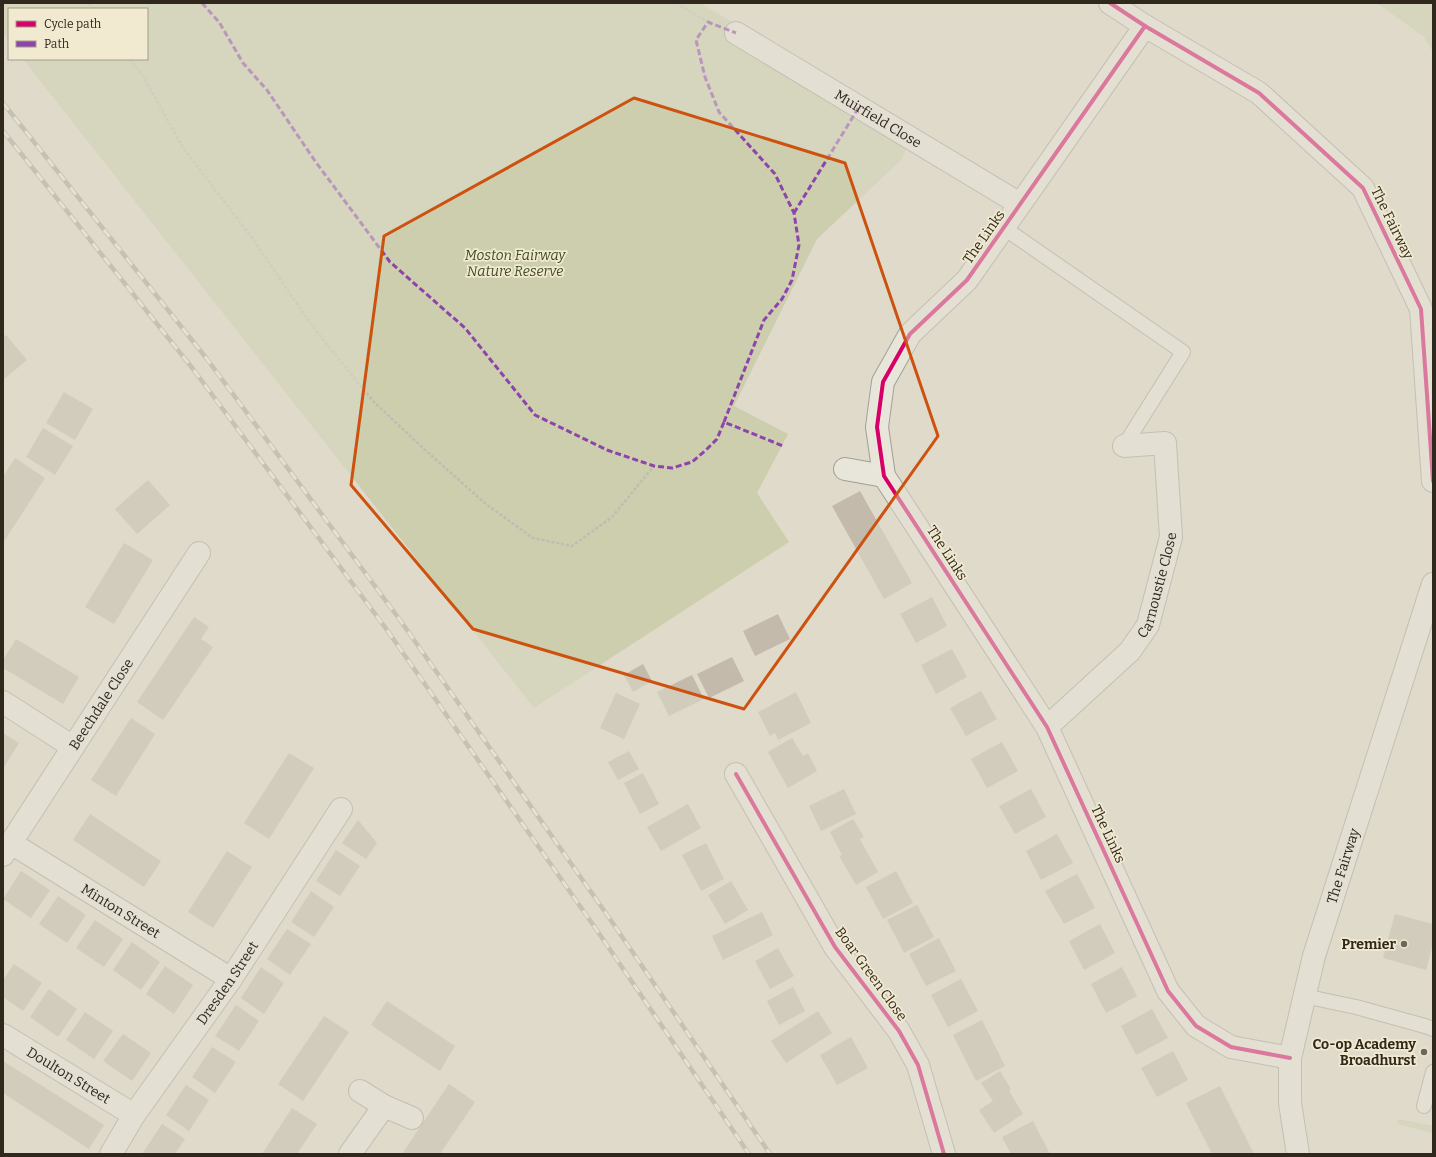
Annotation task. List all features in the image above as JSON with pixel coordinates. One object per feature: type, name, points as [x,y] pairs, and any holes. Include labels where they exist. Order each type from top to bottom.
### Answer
[{"type":"street","name":"The Fairway","points":[[1110,3],[1145,26],[1259,93],[1363,188],[1427,308],[1433,482]]},
{"type":"street","name":"The Links","points":[[1145,26],[967,280],[910,334],[883,382],[877,427],[884,476],[1046,727],[1168,991],[1196,1026],[1231,1047],[1290,1058]]},
{"type":"street","name":"Muirfield Close","points":[[736,33],[1020,204]]},
{"type":"street","name":"Carnoustie Close","points":[[1046,727],[1130,651],[1148,624],[1171,537],[1165,443],[1124,446]]},
{"type":"street","points":[[845,469],[884,476]]},
{"type":"street","name":"Beechdale Close","points":[[7,849],[199,553]]},
{"type":"street","name":"The Fairway","points":[[1298,1154],[1290,1102],[1290,1058],[1304,996],[1314,956],[1433,584]]},
{"type":"street","points":[[3,702],[73,747]]},
{"type":"street","name":"Boar Green Close","points":[[736,774],[835,947],[899,1032],[918,1065],[944,1154]]},
{"type":"street","name":"Dresden Street","points":[[111,1154],[134,1115],[231,979],[341,809]]},
{"type":"street","name":"Minton Street","points":[[7,849],[231,979]]},
{"type":"street","name":"Doulton Street","points":[[3,1035],[134,1115]]},
{"type":"street","points":[[360,1091],[384,1106],[412,1118]]},
{"type":"street","points":[[350,1154],[384,1106]]},
{"type":"lane","points":[[1004,228],[1183,352],[1124,446]]},
{"type":"lane","points":[[1304,996],[1356,1007],[1433,1029]]},
{"type":"lane","points":[[1424,1106],[1433,1072]]},
{"type":"path","points":[[676,3],[708,22]]},
{"type":"path","points":[[131,60],[143,76],[182,146],[252,238],[313,326],[373,401],[424,450],[487,505],[533,538],[572,546],[612,517],[654,466]]},
{"type":"highlighted area","points":[[634,98],[845,163],[938,436],[744,709],[473,629],[351,485],[384,236]]},
{"type":"green space","name":"Moston Fairway Nature Reserve","points":[[3,3],[700,3],[914,128],[902,159],[817,239],[734,406],[788,434],[757,493],[789,542],[534,708],[24,60],[148,60],[148,8],[8,8],[8,40],[3,33]]},
{"type":"green space","points":[[1377,3],[1433,3],[1433,52],[1424,37]]},
{"type":"green space","points":[[1398,1119],[1433,1126],[1433,1133],[1397,1124]]},
{"type":"building","points":[[6,335],[27,360],[3,380],[3,337]]},
{"type":"building","points":[[64,392],[93,409],[75,440],[46,423]]},
{"type":"building","points":[[43,428],[73,446],[55,475],[26,457]]},
{"type":"building","points":[[15,458],[45,478],[3,543],[3,477]]},
{"type":"building","points":[[148,480],[170,505],[137,534],[115,509]]},
{"type":"building","points":[[860,491],[912,583],[884,599],[832,506]]},
{"type":"building","points":[[124,543],[153,560],[114,624],[85,607]]},
{"type":"building","points":[[932,597],[947,626],[916,643],[900,614]]},
{"type":"building","points":[[778,614],[790,639],[755,656],[743,631]]},
{"type":"building","points":[[194,617],[209,627],[201,639],[213,647],[163,720],[137,702]]},
{"type":"building","points":[[16,639],[79,677],[63,704],[3,668],[3,660]]},
{"type":"building","points":[[952,649],[967,677],[936,694],[921,665]]},
{"type":"building","points":[[732,657],[744,681],[709,698],[697,674]]},
{"type":"building","points":[[643,664],[652,681],[633,692],[624,675]]},
{"type":"building","points":[[692,675],[704,699],[669,716],[657,692]]},
{"type":"building","points":[[981,691],[997,719],[966,736],[950,708]]},
{"type":"building","points":[[796,692],[811,723],[778,740],[775,733],[770,736],[758,712]]},
{"type":"building","points":[[616,693],[640,704],[624,739],[600,728]]},
{"type":"building","points":[[131,718],[155,734],[116,796],[91,780]]},
{"type":"building","points":[[3,733],[19,743],[3,769]]},
{"type":"building","points":[[792,738],[803,756],[808,753],[817,771],[788,788],[768,752]]},
{"type":"building","points":[[1002,742],[1018,771],[987,788],[971,759]]},
{"type":"building","points":[[629,751],[639,769],[618,780],[608,762]]},
{"type":"building","points":[[289,753],[314,768],[269,839],[244,823]]},
{"type":"building","points":[[643,773],[659,804],[640,814],[624,783]]},
{"type":"building","points":[[844,789],[856,814],[821,831],[809,806]]},
{"type":"building","points":[[1031,789],[1046,817],[1015,834],[999,806]]},
{"type":"building","points":[[688,804],[701,828],[661,851],[647,827]]},
{"type":"building","points":[[90,814],[161,861],[144,887],[73,840]]},
{"type":"building","points":[[853,819],[864,837],[860,839],[878,872],[856,885],[839,856],[842,855],[830,832]]},
{"type":"building","points":[[358,820],[377,843],[366,859],[342,843]]},
{"type":"building","points":[[1057,834],[1073,863],[1041,880],[1026,851]]},
{"type":"building","points":[[706,843],[724,879],[701,891],[682,855]]},
{"type":"building","points":[[336,850],[360,866],[340,896],[316,881]]},
{"type":"building","points":[[227,851],[252,867],[213,928],[188,912]]},
{"type":"building","points":[[21,871],[50,890],[31,918],[3,899]]},
{"type":"building","points":[[896,871],[913,903],[883,919],[866,887]]},
{"type":"building","points":[[1077,874],[1095,908],[1064,924],[1045,891]]},
{"type":"building","points":[[731,881],[748,910],[725,924],[708,895]]},
{"type":"building","points":[[311,891],[334,907],[314,937],[291,922]]},
{"type":"building","points":[[58,896],[86,915],[67,943],[39,924]]},
{"type":"building","points":[[917,905],[934,937],[904,953],[887,920]]},
{"type":"building","points":[[762,912],[773,935],[723,960],[712,936]]},
{"type":"building","points":[[1395,914],[1433,924],[1433,943],[1426,970],[1383,958]]},
{"type":"building","points":[[95,920],[123,939],[104,967],[76,948]]},
{"type":"building","points":[[1100,924],[1115,953],[1084,970],[1069,941]]},
{"type":"building","points":[[287,929],[311,944],[290,975],[267,959]]},
{"type":"building","points":[[939,938],[956,971],[926,986],[909,954]]},
{"type":"building","points":[[132,942],[160,962],[141,990],[113,970]]},
{"type":"building","points":[[778,948],[794,976],[770,989],[755,961]]},
{"type":"building","points":[[14,964],[42,983],[23,1011],[3,997],[3,980]]},
{"type":"building","points":[[165,966],[193,985],[174,1014],[146,994]]},
{"type":"building","points":[[261,967],[284,983],[264,1014],[241,998]]},
{"type":"building","points":[[1122,967],[1137,996],[1106,1013],[1091,984]]},
{"type":"building","points":[[961,979],[978,1011],[948,1027],[931,995]]},
{"type":"building","points":[[793,987],[805,1011],[779,1025],[767,1001]]},
{"type":"building","points":[[49,989],[77,1009],[58,1037],[30,1017]]},
{"type":"building","points":[[387,1001],[455,1046],[440,1071],[371,1025]]},
{"type":"building","points":[[236,1005],[259,1021],[239,1051],[215,1036]]},
{"type":"building","points":[[1152,1009],[1168,1038],[1136,1055],[1121,1026]]},
{"type":"building","points":[[818,1011],[832,1033],[786,1063],[771,1041]]},
{"type":"building","points":[[85,1012],[113,1031],[94,1059],[66,1040]]},
{"type":"building","points":[[324,1016],[349,1032],[303,1101],[278,1084]]},
{"type":"building","points":[[982,1020],[1005,1066],[976,1081],[953,1035]]},
{"type":"building","points":[[123,1034],[151,1053],[132,1081],[103,1061]]},
{"type":"building","points":[[851,1037],[868,1068],[837,1085],[820,1055]]},
{"type":"building","points":[[212,1047],[236,1062],[215,1093],[192,1077]]},
{"type":"building","points":[[1173,1051],[1188,1080],[1157,1097],[1141,1068]]},
{"type":"building","points":[[3,1061],[104,1125],[89,1149],[3,1093]]},
{"type":"building","points":[[1000,1071],[1011,1089],[1009,1091],[1023,1114],[994,1133],[979,1110],[993,1101],[981,1083]]},
{"type":"building","points":[[449,1084],[475,1102],[440,1154],[402,1154]]},
{"type":"building","points":[[186,1085],[209,1100],[189,1131],[166,1115]]},
{"type":"building","points":[[1220,1086],[1254,1154],[1212,1154],[1186,1103]]},
{"type":"building","points":[[292,1108],[317,1124],[297,1154],[262,1154]]},
{"type":"building","points":[[1033,1121],[1050,1154],[1011,1154],[1002,1137]]},
{"type":"building","points":[[162,1124],[185,1139],[175,1154],[142,1154]]},
{"type":"railway","points":[[3,103],[207,359],[400,620],[610,919],[770,1154]]},
{"type":"railway","points":[[3,131],[193,369],[387,630],[596,929],[749,1154]]},
{"type":"marked path","points":[[202,3],[219,22],[243,63],[267,90],[315,161],[390,262],[465,328],[535,415],[607,450],[654,466],[672,468],[692,462],[717,439],[724,422],[783,446]]},
{"type":"marked path","points":[[724,422],[764,320],[782,299],[792,280],[799,245],[794,213],[775,174],[719,112],[705,77],[696,40],[708,22],[736,33]]},
{"type":"marked path","points":[[794,213],[859,107]]},
{"type":"cycle path","points":[[1110,3],[1145,26],[1259,93],[1363,188],[1421,309],[1433,481]]},
{"type":"cycle path","points":[[1145,26],[967,280],[910,334],[883,382],[877,427],[884,476],[1047,727],[1168,991],[1196,1026],[1231,1047],[1290,1058]]},
{"type":"cycle path","points":[[736,774],[835,947],[899,1031],[918,1065],[944,1154]]},
{"type":"place","name":"Premier","points":[[1404,944]]},
{"type":"place","name":"Co-op Academy Broadhurst","points":[[1424,1052]]}]
